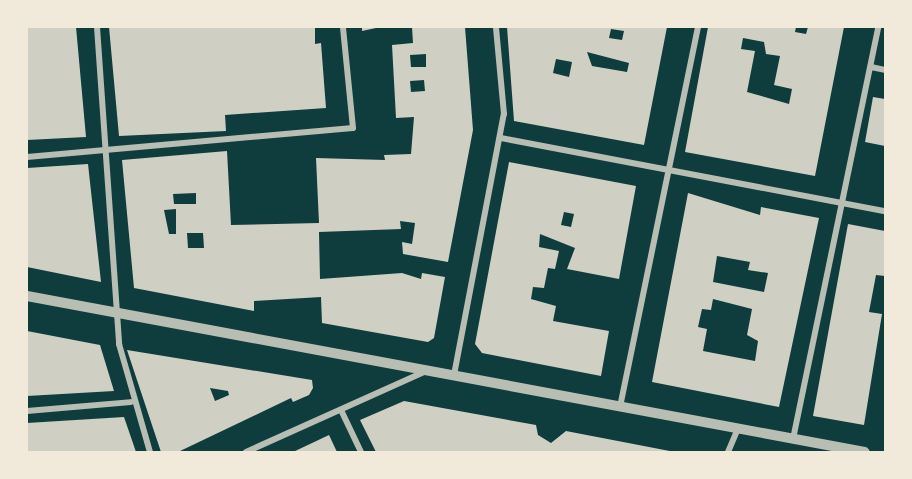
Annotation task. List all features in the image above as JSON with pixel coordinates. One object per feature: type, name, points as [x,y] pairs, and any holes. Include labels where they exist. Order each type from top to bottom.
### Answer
[{"type":"street","points":[[97,27],[120,314],[119,344],[131,402],[150,452]]},
{"type":"street","points":[[27,157],[354,128],[343,27]]},
{"type":"street","points":[[454,375],[501,138],[496,27]]},
{"type":"street","points":[[620,406],[672,169],[698,27]]},
{"type":"street","points":[[793,439],[879,27]]},
{"type":"street","points":[[871,68],[885,70]]},
{"type":"street","points":[[501,138],[885,211]]},
{"type":"street","points":[[27,296],[865,452]]},
{"type":"street","points":[[246,452],[261,449],[426,370]]},
{"type":"street","points":[[27,411],[131,402]]},
{"type":"street","points":[[341,410],[361,452]]},
{"type":"street","points":[[728,452],[738,428]]},
{"type":"building","points":[[27,27],[76,27],[86,137],[27,140]]},
{"type":"building","points":[[109,27],[315,27],[315,44],[321,43],[326,108],[225,115],[226,131],[119,136]]},
{"type":"building","points":[[362,27],[376,27],[376,28],[362,31]]},
{"type":"building","points":[[412,27],[465,27],[473,130],[448,262],[403,254],[402,242],[412,244],[415,223],[400,221],[401,229],[319,232],[320,279],[402,273],[421,279],[422,273],[445,277],[434,338],[428,342],[322,323],[321,297],[254,301],[254,311],[134,288],[122,160],[227,151],[231,225],[319,223],[316,158],[385,160],[384,155],[411,154],[414,117],[396,118],[392,45],[413,43]],"holes":[[[426,54],[426,67],[411,67],[410,55]],[[424,80],[425,91],[411,92],[410,81]],[[196,193],[196,204],[174,204],[173,194]],[[176,209],[176,234],[169,234],[164,210]],[[187,233],[203,233],[204,248],[188,248]]]},
{"type":"building","points":[[507,27],[667,27],[644,145],[514,121]],"holes":[[[611,29],[624,31],[622,40],[609,38]],[[587,52],[629,63],[627,72],[592,66]],[[556,59],[572,62],[569,77],[553,73]]]},
{"type":"building","points":[[708,27],[796,27],[795,32],[806,34],[808,27],[844,27],[815,176],[685,152]],"holes":[[[743,38],[764,42],[766,54],[780,56],[774,85],[792,89],[789,104],[747,92],[755,51],[741,49]]]},
{"type":"building","points":[[873,97],[885,99],[885,146],[865,142]]},
{"type":"building","points":[[509,162],[636,186],[619,279],[567,269],[575,248],[540,234],[539,247],[559,251],[555,269],[548,268],[544,288],[533,287],[531,299],[556,306],[553,321],[609,331],[601,376],[482,353],[475,344]],"holes":[[[564,212],[574,214],[571,227],[561,225]]]},
{"type":"building","points":[[88,164],[101,282],[27,267],[27,168]]},
{"type":"building","points":[[688,193],[760,215],[761,207],[819,218],[779,407],[652,382]],"holes":[[[717,256],[750,262],[748,270],[768,273],[764,292],[713,282]],[[713,299],[752,309],[747,335],[758,341],[755,361],[703,351],[707,329],[698,327],[702,309],[711,310]]]},
{"type":"building","points":[[848,224],[885,231],[885,276],[876,275],[869,312],[882,314],[864,425],[813,416]]},
{"type":"building","points":[[27,331],[100,345],[114,391],[27,396]]},
{"type":"building","points":[[127,350],[312,380],[313,388],[309,395],[293,402],[291,398],[178,452],[161,452]],"holes":[[[210,388],[228,391],[229,395],[215,401]]]},
{"type":"building","points":[[404,401],[536,425],[538,435],[551,443],[566,431],[675,452],[376,452],[360,420]]},
{"type":"building","points":[[124,417],[136,452],[27,452],[27,423]]},
{"type":"building","points":[[329,435],[337,452],[293,452]]}]
